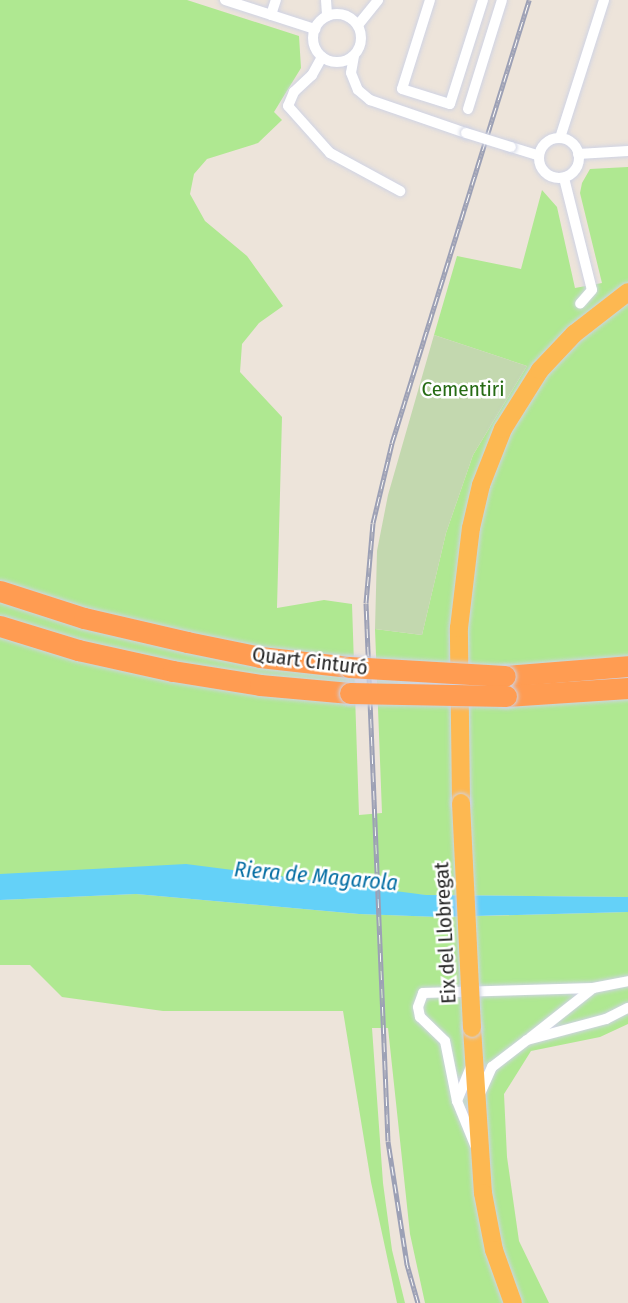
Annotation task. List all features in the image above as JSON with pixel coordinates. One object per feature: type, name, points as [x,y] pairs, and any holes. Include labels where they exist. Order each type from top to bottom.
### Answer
[{"type":"highway","name":"Eix del Llobregat","points":[[513,1303],[494,1250],[479,1155],[475,1107],[461,803],[459,628],[468,556],[481,485],[503,429],[540,370],[574,334],[628,292]]},
{"type":"highway","name":"Eix del Llobregat","points":[[468,556],[493,479],[536,392],[572,347],[628,302]]},
{"type":"highway","name":"Quart Cinturó","points":[[0,591],[84,618],[260,657],[506,686],[628,666]]},
{"type":"highway","name":"Quart Cinturó","points":[[0,626],[123,661],[260,685],[350,693],[506,686],[628,688]]},
{"type":"street","points":[[225,0],[315,29]]},
{"type":"street","points":[[271,15],[276,0]]},
{"type":"street","points":[[327,0],[327,16],[315,29],[314,44],[322,57],[335,62],[354,56]]},
{"type":"street","points":[[358,24],[378,0]]},
{"type":"street","points":[[430,0],[402,89],[450,104],[483,0]]},
{"type":"street","points":[[468,109],[501,0]]},
{"type":"street","points":[[560,138],[604,0]]},
{"type":"street","points":[[327,16],[344,15],[358,24],[362,41],[354,56],[351,73],[358,90],[370,100],[538,155]]},
{"type":"street","points":[[322,57],[312,75],[294,92],[288,106],[330,153],[400,191]]},
{"type":"street","points":[[538,155],[547,141],[560,138],[574,146],[578,154],[576,169],[564,178]]},
{"type":"street","points":[[578,154],[628,151]]},
{"type":"street","points":[[538,155],[543,171],[564,178]]},
{"type":"street","points":[[564,178],[592,290],[580,304]]},
{"type":"street","points":[[479,1155],[457,1101],[445,1041],[420,1017],[418,1007],[423,993],[592,988],[628,981]]},
{"type":"street","points":[[475,1107],[492,1067],[592,988]]},
{"type":"street","points":[[527,1040],[606,1019],[628,1008]]},
{"type":"street","points":[[457,1101],[472,1060],[492,1067]]},
{"type":"green space","points":[[0,0],[187,0],[299,36],[301,68],[274,112],[282,120],[258,143],[207,159],[194,174],[190,194],[205,221],[247,256],[283,306],[259,323],[242,344],[240,372],[282,417],[277,608],[324,600],[352,604],[359,815],[382,813],[375,629],[422,635],[446,533],[473,455],[527,366],[434,335],[457,256],[521,269],[542,190],[557,207],[575,288],[602,283],[580,193],[582,183],[590,169],[628,167],[628,897],[426,895],[0,874]]},
{"type":"green space","name":"Cementiri","points":[[434,335],[527,366],[473,455],[446,533],[422,635],[375,629],[377,551],[388,495]]},
{"type":"green space","points":[[136,894],[359,914],[440,917],[628,912],[628,1024],[600,1037],[531,1051],[504,1094],[507,1157],[519,1241],[549,1303],[425,1303],[410,1234],[388,1028],[372,1028],[383,1183],[392,1250],[405,1303],[397,1303],[371,1182],[343,1011],[163,1011],[62,997],[30,965],[0,965],[0,900]]},
{"type":"water","points":[[186,864],[426,895],[628,897],[628,912],[439,917],[359,914],[136,894],[0,900],[0,874]]},
{"type":"railway","points":[[418,1303],[407,1264],[388,1141],[366,603],[373,523],[392,443],[529,0]]},
{"type":"water label","name":"Riera de Magarola","points":[[316,876]]}]
